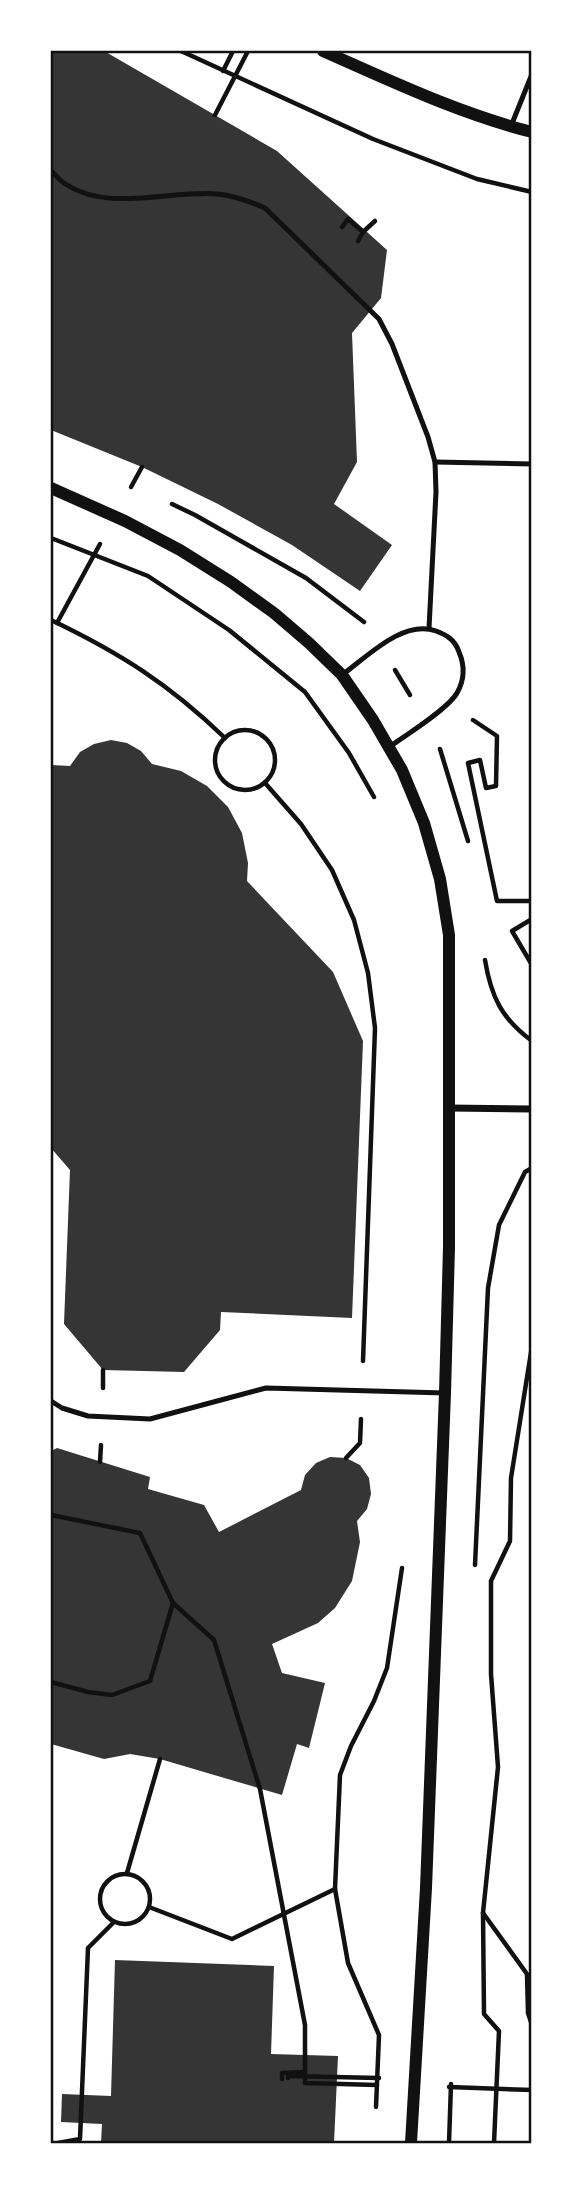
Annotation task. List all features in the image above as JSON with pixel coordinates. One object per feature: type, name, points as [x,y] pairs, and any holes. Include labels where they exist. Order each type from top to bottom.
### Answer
[{"type":"street","points":[[323,51],[470,113],[532,132]]},
{"type":"street","points":[[51,488],[125,521],[232,582],[283,620],[342,675],[373,720],[402,770],[424,823],[440,879],[449,935],[445,1393],[425,1888],[411,2143]]},
{"type":"street","points":[[449,1108],[532,1109]]},
{"type":"lane","points":[[511,127],[532,74]]},
{"type":"lane","points":[[51,171],[67,186],[91,195],[116,198],[216,194],[242,198],[265,208],[379,319],[392,344],[435,462],[429,628]]},
{"type":"lane","points":[[435,462],[532,464]]},
{"type":"lane","points":[[342,675],[396,636],[412,628],[429,628],[448,635],[457,646],[464,663],[463,680],[456,696],[389,747]]},
{"type":"lane","points":[[51,1401],[62,1408],[88,1416],[150,1419],[266,1388],[445,1393]]},
{"type":"path","points":[[181,51],[373,139],[477,180],[532,192]]},
{"type":"path","points":[[223,71],[233,51]]},
{"type":"path","points":[[215,115],[248,51]]},
{"type":"path","points":[[342,226],[348,219],[363,233]]},
{"type":"path","points":[[358,241],[375,220]]},
{"type":"path","points":[[51,538],[148,576],[229,630],[305,692],[349,753],[375,799]]},
{"type":"path","points":[[51,620],[130,661],[185,701],[225,738]]},
{"type":"path","points":[[471,719],[497,736],[496,786],[486,788],[480,760],[468,763],[497,901],[532,901]]},
{"type":"path","points":[[244,730],[265,737],[275,753],[275,764],[273,774],[265,783],[245,790],[235,788],[225,782],[216,768],[218,747],[233,732],[244,730]]},
{"type":"path","points":[[265,783],[302,824],[332,870],[354,920],[368,973],[375,1028],[363,1362]]},
{"type":"path","points":[[532,919],[512,931],[532,965]]},
{"type":"path","points":[[475,1577],[488,1288],[499,1225],[525,1172],[532,1168]]},
{"type":"path","points":[[494,2143],[499,2031],[484,2014],[483,1913],[498,1767],[491,1674],[491,1581],[510,1541],[511,1478],[532,1346]]},
{"type":"path","points":[[346,1458],[360,1443],[361,1416]]},
{"type":"path","points":[[51,1515],[140,1533],[173,1603],[214,1640],[260,1789],[305,2025],[305,2083],[337,2084]]},
{"type":"path","points":[[376,2112],[379,2035],[348,1963],[335,1889],[340,1775],[387,1668],[403,1556]]},
{"type":"path","points":[[51,1682],[112,1695],[150,1681],[173,1603]]},
{"type":"path","points":[[127,1873],[160,1759]]},
{"type":"path","points":[[127,1873],[144,1882],[149,1889],[149,1907],[141,1919],[133,1923],[114,1922],[101,1909],[99,1894],[103,1885],[111,1878],[127,1873]]},
{"type":"path","points":[[149,1907],[232,1939],[335,1889]]},
{"type":"path","points":[[483,1913],[527,1974],[528,2013],[532,2025]]},
{"type":"path","points":[[58,2143],[80,2139],[88,1948],[114,1922]]},
{"type":"path","points":[[305,2073],[288,2076],[377,2078]]},
{"type":"path","points":[[449,2143],[452,2078]]},
{"type":"building","points":[[51,51],[104,51],[277,151],[387,250],[381,298],[352,333],[357,462],[334,504],[392,545],[360,591],[292,545],[218,504],[142,467],[51,430]]},
{"type":"building","points":[[111,740],[127,743],[141,751],[152,764],[181,771],[207,786],[228,807],[242,833],[248,863],[247,881],[333,972],[363,1041],[352,1318],[221,1312],[220,1330],[184,1372],[103,1370],[64,1324],[70,1170],[51,1148],[51,765],[70,766],[80,752],[94,744]]},
{"type":"building","points":[[57,1448],[150,1477],[148,1489],[204,1505],[219,1532],[301,1490],[305,1475],[316,1463],[330,1457],[346,1458],[360,1465],[369,1478],[371,1494],[367,1509],[357,1521],[360,1542],[352,1581],[335,1608],[318,1623],[272,1644],[282,1673],[325,1683],[309,1748],[297,1744],[282,1795],[160,1759],[130,1754],[104,1759],[51,1744],[51,1451]]},
{"type":"building","points":[[115,1960],[274,1966],[271,2054],[338,2056],[334,2143],[101,2143],[102,2124],[61,2122],[62,2094],[111,2096]]}]
